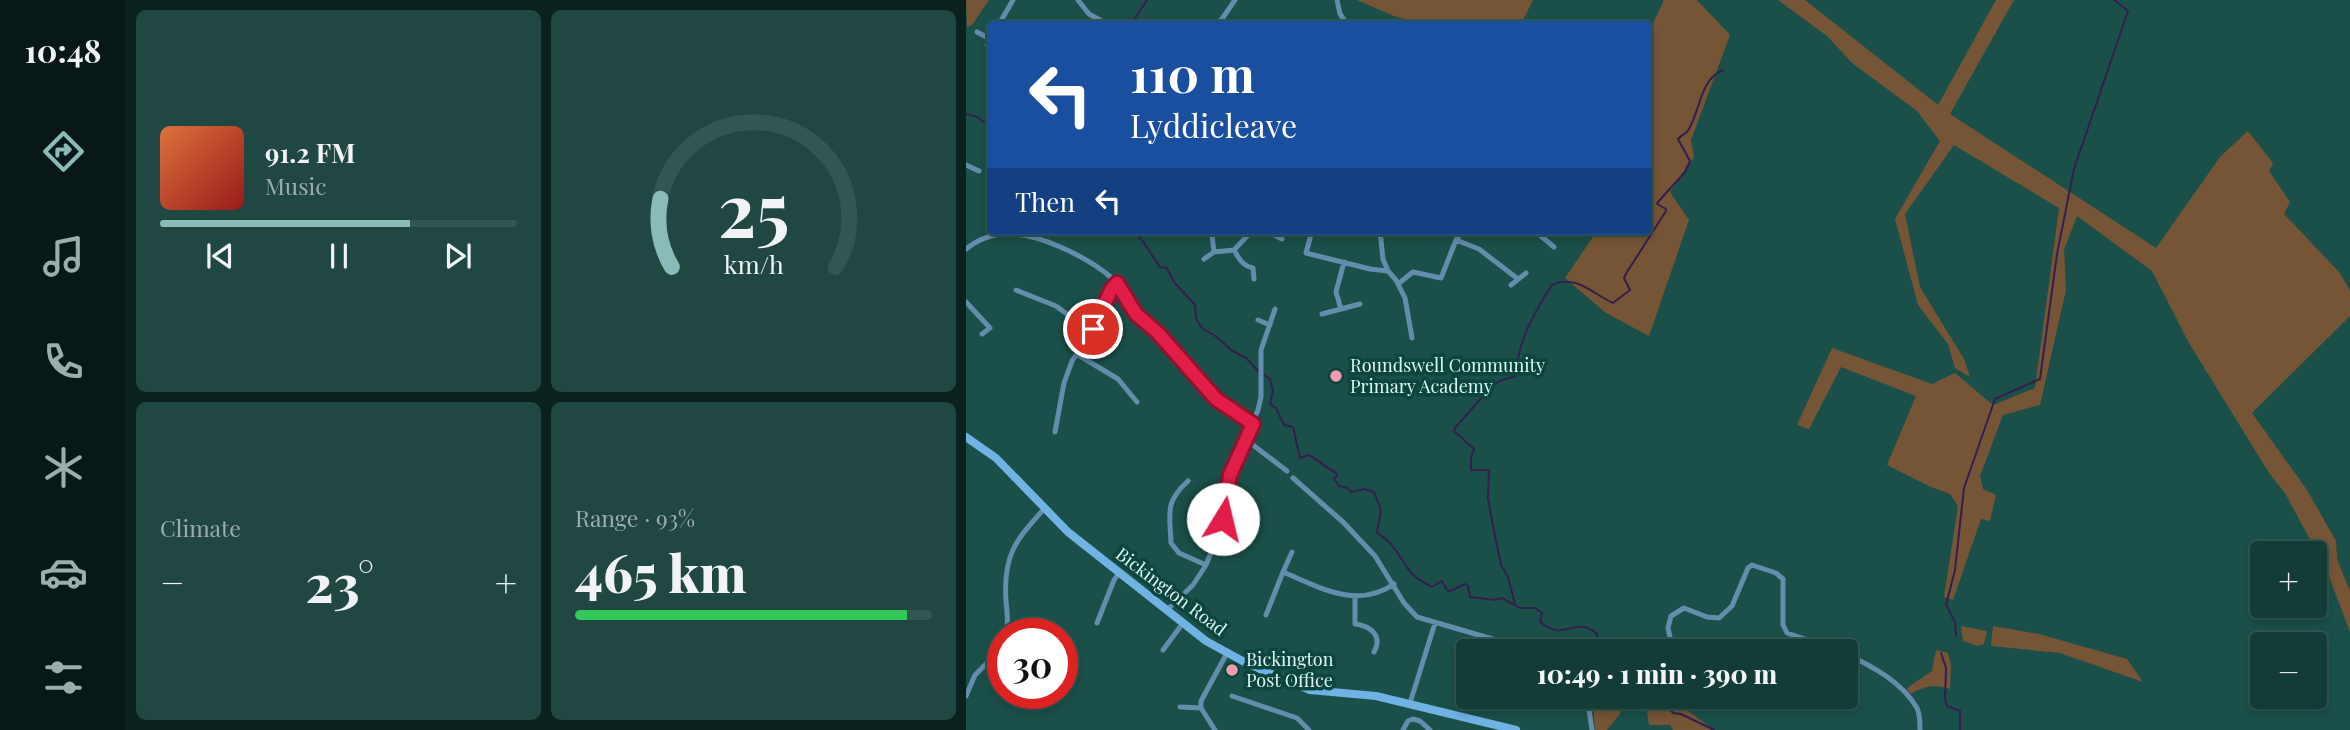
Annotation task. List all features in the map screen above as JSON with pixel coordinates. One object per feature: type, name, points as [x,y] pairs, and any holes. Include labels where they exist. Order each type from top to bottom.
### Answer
[{"type":"main road","name":"Bickington Road","points":[[966,437],[996,457],[1068,532],[1206,641],[1227,653],[1310,690],[1349,692],[1410,703],[1516,730]]},
{"type":"street","points":[[1001,21],[1013,0]]},
{"type":"street","points":[[1078,0],[1095,21]]},
{"type":"street","points":[[1219,21],[1235,0]]},
{"type":"street","points":[[1338,3],[1346,21]]},
{"type":"street","points":[[977,32],[987,40]]},
{"type":"street","points":[[966,165],[979,171]]},
{"type":"street","points":[[968,247],[984,238],[998,235]]},
{"type":"street","points":[[1010,235],[1056,245],[1086,261],[1117,283],[1136,314],[1158,333],[1216,399],[1253,424]]},
{"type":"street","points":[[1212,235],[1214,252]]},
{"type":"street","points":[[1204,259],[1214,252],[1234,250],[1248,235]]},
{"type":"street","points":[[1274,235],[1282,239]]},
{"type":"street","points":[[1311,235],[1306,253],[1388,271]]},
{"type":"street","points":[[1380,235],[1383,258],[1388,271],[1405,298],[1412,338]]},
{"type":"street","points":[[1398,284],[1413,272],[1441,278],[1460,235]]},
{"type":"street","points":[[1540,235],[1555,247]]},
{"type":"street","points":[[1456,240],[1479,249],[1518,279]]},
{"type":"street","points":[[1234,250],[1247,267],[1253,268],[1261,262]]},
{"type":"street","points":[[1340,309],[1336,292],[1343,262]]},
{"type":"street","points":[[1253,268],[1254,279]]},
{"type":"street","points":[[1511,285],[1526,273]]},
{"type":"street","points":[[1055,432],[1064,383],[1072,361],[1093,329],[1117,283]]},
{"type":"street","points":[[1016,290],[1056,306],[1074,320],[1093,329]]},
{"type":"street","points":[[966,302],[990,328]]},
{"type":"street","points":[[1322,314],[1360,304]]},
{"type":"street","points":[[1167,610],[1190,590],[1206,565],[1223,519],[1230,475],[1253,424],[1261,397],[1261,350],[1275,309]]},
{"type":"street","points":[[1258,320],[1270,325]]},
{"type":"street","points":[[982,334],[996,323]]},
{"type":"street","points":[[1077,355],[1118,379],[1137,402]]},
{"type":"street","points":[[1245,441],[1287,471]]},
{"type":"street","points":[[1293,478],[1343,522],[1375,556],[1411,612],[1417,617],[1492,639]]},
{"type":"street","points":[[1188,481],[1175,492],[1169,504],[1171,543],[1180,553],[1206,565]]},
{"type":"street","points":[[1010,618],[1006,601],[1007,563],[1016,541],[1044,509]]},
{"type":"street","points":[[1223,519],[1252,528]]},
{"type":"street","points":[[1266,615],[1292,552]]},
{"type":"street","points":[[1670,639],[1668,628],[1671,616],[1684,608],[1709,618],[1719,618],[1731,606],[1748,568],[1752,565],[1776,573],[1783,579],[1783,625],[1787,633],[1805,639]]},
{"type":"street","points":[[1283,572],[1340,595],[1355,596],[1378,592],[1394,584]]},
{"type":"street","points":[[1097,623],[1119,573]]},
{"type":"street","points":[[1355,596],[1355,633]]},
{"type":"street","points":[[1163,650],[1183,623]]},
{"type":"street","points":[[1410,703],[1435,623]]},
{"type":"street","points":[[1355,624],[1371,629],[1378,640],[1378,649]]},
{"type":"street","points":[[1215,730],[1201,708],[1201,701],[1227,653]]},
{"type":"street","points":[[1858,660],[1897,685],[1917,708],[1920,730]]},
{"type":"street","points":[[966,696],[975,675],[987,663]]},
{"type":"street","points":[[1231,696],[1297,718],[1309,730]]},
{"type":"street","points":[[1180,707],[1201,708]]},
{"type":"street","points":[[1589,709],[1592,730]]},
{"type":"street","points":[[1403,730],[1408,721],[1413,719],[1420,721],[1430,730]]},
{"type":"shaded area","points":[[966,0],[989,0],[972,25],[967,27]]},
{"type":"shaded area","points":[[1357,0],[1533,0],[1522,21],[1412,21]]},
{"type":"shaded area","points":[[1664,0],[1697,0],[1730,35],[1691,140],[1694,157],[1670,192],[1689,220],[1649,336],[1606,313],[1565,278],[1594,235],[1652,235],[1652,26]]},
{"type":"shaded area","points":[[1778,0],[1805,0],[1938,105],[1996,0],[2014,0],[1950,114],[2156,248],[2220,157],[2248,131],[2273,163],[2269,171],[2290,202],[2284,214],[2340,273],[2350,291],[2350,316],[2252,413],[2307,490],[2336,541],[2337,559],[2350,591],[2350,632],[2327,571],[2327,541],[2311,541],[2285,493],[2269,473],[2189,343],[2152,271],[2077,216],[2064,250],[2066,290],[2040,405],[2003,415],[1980,476],[1983,489],[1996,495],[1990,521],[1981,519],[1953,600],[1944,597],[1958,506],[1950,494],[1887,465],[1916,396],[1841,367],[1809,429],[1797,425],[1832,348],[1932,384],[1955,373],[1993,405],[2035,388],[2059,208],[1954,145],[1905,214],[1920,287],[1964,359],[1970,377],[1955,368],[1948,344],[1918,305],[1895,219],[1940,141],[1917,111],[1852,63],[1827,36]]},
{"type":"shaded area","points":[[1961,626],[1987,631],[1984,644],[1978,646],[1963,641]]},
{"type":"shaded area","points":[[1993,626],[2039,634],[2127,659],[2143,682],[2060,653],[1991,646]]},
{"type":"shaded area","points":[[1936,650],[1948,653],[1951,665],[1950,689],[1930,687],[1910,694],[1907,688],[1932,671]]},
{"type":"shaded area","points":[[1593,709],[1624,709],[1607,730],[1595,730]]},
{"type":"shaded area","points":[[1647,709],[1688,709],[1714,730],[1673,730],[1670,725],[1649,725]]},
{"type":"waterway","points":[[1133,21],[1147,0]]},
{"type":"waterway","points":[[1956,636],[1955,622],[1946,605],[1955,570],[1964,488],[1995,399],[2040,379],[2057,254],[2074,169],[2128,11],[2114,0]]},
{"type":"waterway","points":[[1652,233],[1666,211],[1658,202],[1685,172],[1690,161],[1678,139],[1691,125],[1709,81],[1723,70]]},
{"type":"waterway","points":[[966,114],[987,124]]},
{"type":"waterway","points":[[1137,235],[1160,267],[1167,268],[1174,282],[1195,305],[1196,319],[1202,328],[1246,358],[1259,372]]},
{"type":"waterway","points":[[1515,604],[1508,577],[1501,565],[1493,526],[1488,498],[1489,470],[1471,470],[1474,449],[1454,431],[1455,428],[1490,388],[1499,381],[1516,376],[1523,340],[1552,285],[1561,282],[1577,283],[1613,303],[1630,290],[1624,278],[1651,235]]},
{"type":"waterway","points":[[1264,375],[1270,379],[1273,391],[1270,404],[1276,408],[1284,425],[1293,427],[1300,458],[1308,455],[1335,472],[1337,475],[1334,479],[1339,486],[1348,488],[1351,492],[1364,489],[1374,492],[1381,510],[1377,533],[1393,546],[1414,576],[1432,587],[1442,581],[1450,591],[1465,584],[1470,597],[1495,600],[1502,598],[1520,608],[1535,608],[1542,613],[1540,622],[1548,627],[1562,630],[1586,627],[1597,634],[1597,639]]},
{"type":"waterway","points":[[1941,653],[1946,668],[1945,699],[1947,706],[1960,711],[1960,730]]},
{"type":"waterway","points":[[1669,709],[1714,730]]},
{"type":"place","name":"Roundswell Community Primary Academy","points":[[1336,376]]},
{"type":"place","name":"Bickington Post Office","points":[[1232,670]]},
{"type":"route","points":[[1093,329],[1117,283],[1136,314],[1158,333],[1216,399],[1253,424],[1230,475],[1223,519]]}]
